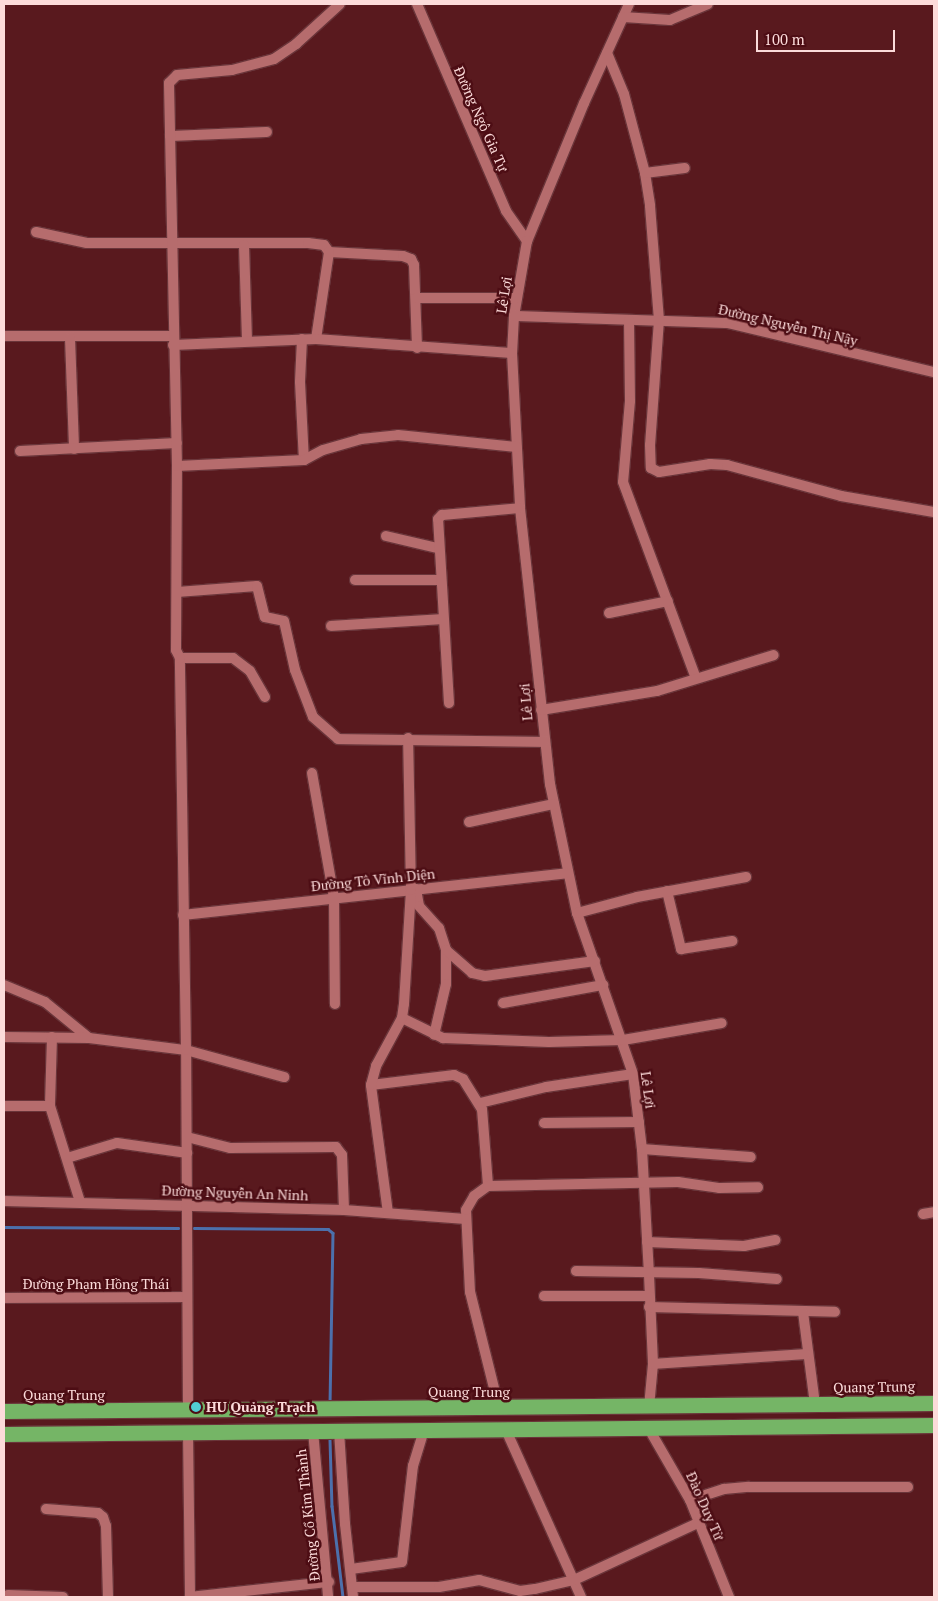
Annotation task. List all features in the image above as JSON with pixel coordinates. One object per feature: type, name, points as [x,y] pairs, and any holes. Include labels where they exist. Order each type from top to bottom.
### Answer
[{"type":"highway","name":"Quang Trung","points":[[4,1411],[649,1407],[934,1403]]},
{"type":"highway","points":[[4,1434],[934,1425],[934,1403]]},
{"type":"highway","points":[[649,1407],[649,1429]]},
{"type":"highway","points":[[304,1408],[308,1431]]},
{"type":"highway","points":[[361,1408],[361,1431]]},
{"type":"highway","points":[[424,1408],[424,1431]]},
{"type":"highway","points":[[188,1410],[188,1432]]},
{"type":"street","points":[[188,1410],[186,1050],[182,915],[180,658],[176,650],[177,466],[169,83],[172,78],[232,70],[274,59],[290,49],[340,4]]},
{"type":"street","name":"Đường Ngô Gia Tự","points":[[417,4],[506,211],[527,241]]},
{"type":"street","name":"Lê Lợi","points":[[629,4],[527,241],[514,316],[512,353],[520,508],[544,742],[554,804],[567,873],[577,913],[623,1040],[633,1074],[642,1149],[649,1275],[648,1307],[653,1364],[649,1407]]},
{"type":"street","points":[[624,17],[670,20],[708,4]]},
{"type":"street","points":[[607,53],[624,94],[644,173],[659,320],[649,461],[655,470],[727,465],[841,496],[934,512]]},
{"type":"street","points":[[170,136],[267,132]]},
{"type":"street","points":[[644,173],[685,168]]},
{"type":"street","points":[[36,232],[88,243],[145,245],[173,242],[244,245],[308,243],[321,244],[329,252],[411,259],[414,265],[417,348]]},
{"type":"street","points":[[244,245],[247,341]]},
{"type":"street","points":[[316,339],[329,252]]},
{"type":"street","points":[[416,298],[517,298]]},
{"type":"street","name":"Đường Nguyễn Thị Nậy","points":[[514,316],[736,324],[934,372]]},
{"type":"street","points":[[630,320],[630,401],[623,482],[696,678]]},
{"type":"street","points":[[4,336],[173,341],[316,339],[417,348],[512,353]]},
{"type":"street","points":[[70,338],[74,449]]},
{"type":"street","points":[[302,339],[300,382],[304,460]]},
{"type":"street","points":[[177,466],[304,460],[324,450],[352,442],[398,435],[516,447]]},
{"type":"street","points":[[20,451],[176,443]]},
{"type":"street","points":[[449,703],[441,580],[437,548],[439,517],[520,508]]},
{"type":"street","points":[[386,536],[437,548]]},
{"type":"street","points":[[355,580],[441,580]]},
{"type":"street","points":[[177,592],[257,586],[265,617],[284,621],[295,670],[316,721],[326,725],[338,739],[408,738],[504,744],[544,742]]},
{"type":"street","points":[[608,613],[668,601]]},
{"type":"street","points":[[331,626],[443,619]]},
{"type":"street","points":[[542,710],[638,695],[774,655]]},
{"type":"street","points":[[180,658],[233,658],[250,671],[265,697]]},
{"type":"street","points":[[388,1213],[371,1085],[376,1066],[402,1018],[413,890],[408,738]]},
{"type":"street","points":[[312,773],[334,898],[335,1004]]},
{"type":"street","points":[[469,822],[554,804]]},
{"type":"street","name":"Đường Tô Vĩnh Diện","points":[[182,915],[567,873]]},
{"type":"street","points":[[577,913],[667,891],[746,877]]},
{"type":"street","points":[[413,890],[420,906],[439,928],[446,950],[446,984],[434,1035]]},
{"type":"street","points":[[667,891],[681,949],[732,941]]},
{"type":"street","points":[[446,950],[478,975],[532,972],[594,961]]},
{"type":"street","points":[[4,985],[45,1002],[89,1038]]},
{"type":"street","points":[[503,1003],[603,985]]},
{"type":"street","points":[[402,1018],[434,1035],[456,1039],[623,1040],[722,1023]]},
{"type":"street","points":[[4,1037],[89,1038],[186,1050],[284,1077]]},
{"type":"street","points":[[52,1037],[50,1106],[80,1202]]},
{"type":"street","points":[[480,1103],[538,1088],[633,1074]]},
{"type":"street","points":[[371,1085],[454,1075],[463,1079],[480,1103],[488,1186]]},
{"type":"street","points":[[4,1106],[50,1106]]},
{"type":"street","points":[[544,1123],[639,1122]]},
{"type":"street","points":[[187,1137],[230,1148],[336,1147],[342,1155],[344,1210]]},
{"type":"street","points":[[66,1158],[117,1143],[187,1153]]},
{"type":"street","points":[[642,1149],[750,1157]]},
{"type":"street","points":[[499,1408],[471,1301],[466,1219],[470,1200],[488,1186],[529,1188],[678,1182],[736,1189],[758,1187]]},
{"type":"street","name":"Đường Nguyễn An Ninh","points":[[4,1201],[344,1210],[466,1219]]},
{"type":"street","points":[[922,1214],[934,1212]]},
{"type":"street","points":[[647,1242],[744,1246],[775,1240]]},
{"type":"street","points":[[576,1272],[649,1275],[699,1273],[777,1279]]},
{"type":"street","points":[[544,1296],[649,1296]]},
{"type":"street","name":"Đường Phạm Hồng Thái","points":[[4,1298],[187,1297]]},
{"type":"street","points":[[648,1307],[674,1305],[835,1312]]},
{"type":"street","points":[[803,1312],[806,1354],[815,1404]]},
{"type":"street","points":[[653,1364],[806,1354]]},
{"type":"street","name":"Đào Duy Từ","points":[[649,1429],[690,1500],[729,1597]]},
{"type":"street","points":[[506,1430],[580,1597]]},
{"type":"street","name":"Đường Cổ Kim Thành","points":[[308,1431],[329,1582],[328,1597]]},
{"type":"street","points":[[339,1431],[344,1524],[353,1592],[439,1587],[479,1580],[521,1594],[574,1580],[698,1523]]},
{"type":"street","points":[[351,1569],[402,1562],[413,1466],[424,1431]]},
{"type":"street","points":[[188,1432],[190,1597],[329,1582]]},
{"type":"street","points":[[690,1500],[734,1488],[908,1487]]},
{"type":"street","points":[[46,1509],[98,1513],[102,1517],[107,1535],[108,1597]]},
{"type":"street","points":[[8,1595],[63,1597]]},
{"type":"waterway","points":[[4,1227],[178,1228]]},
{"type":"waterway","points":[[194,1228],[328,1229],[333,1233],[330,1403]]},
{"type":"waterway","points":[[330,1440],[332,1506],[343,1597]]},
{"type":"place","name":"HU Quảng Trạch","points":[[196,1407]]}]
